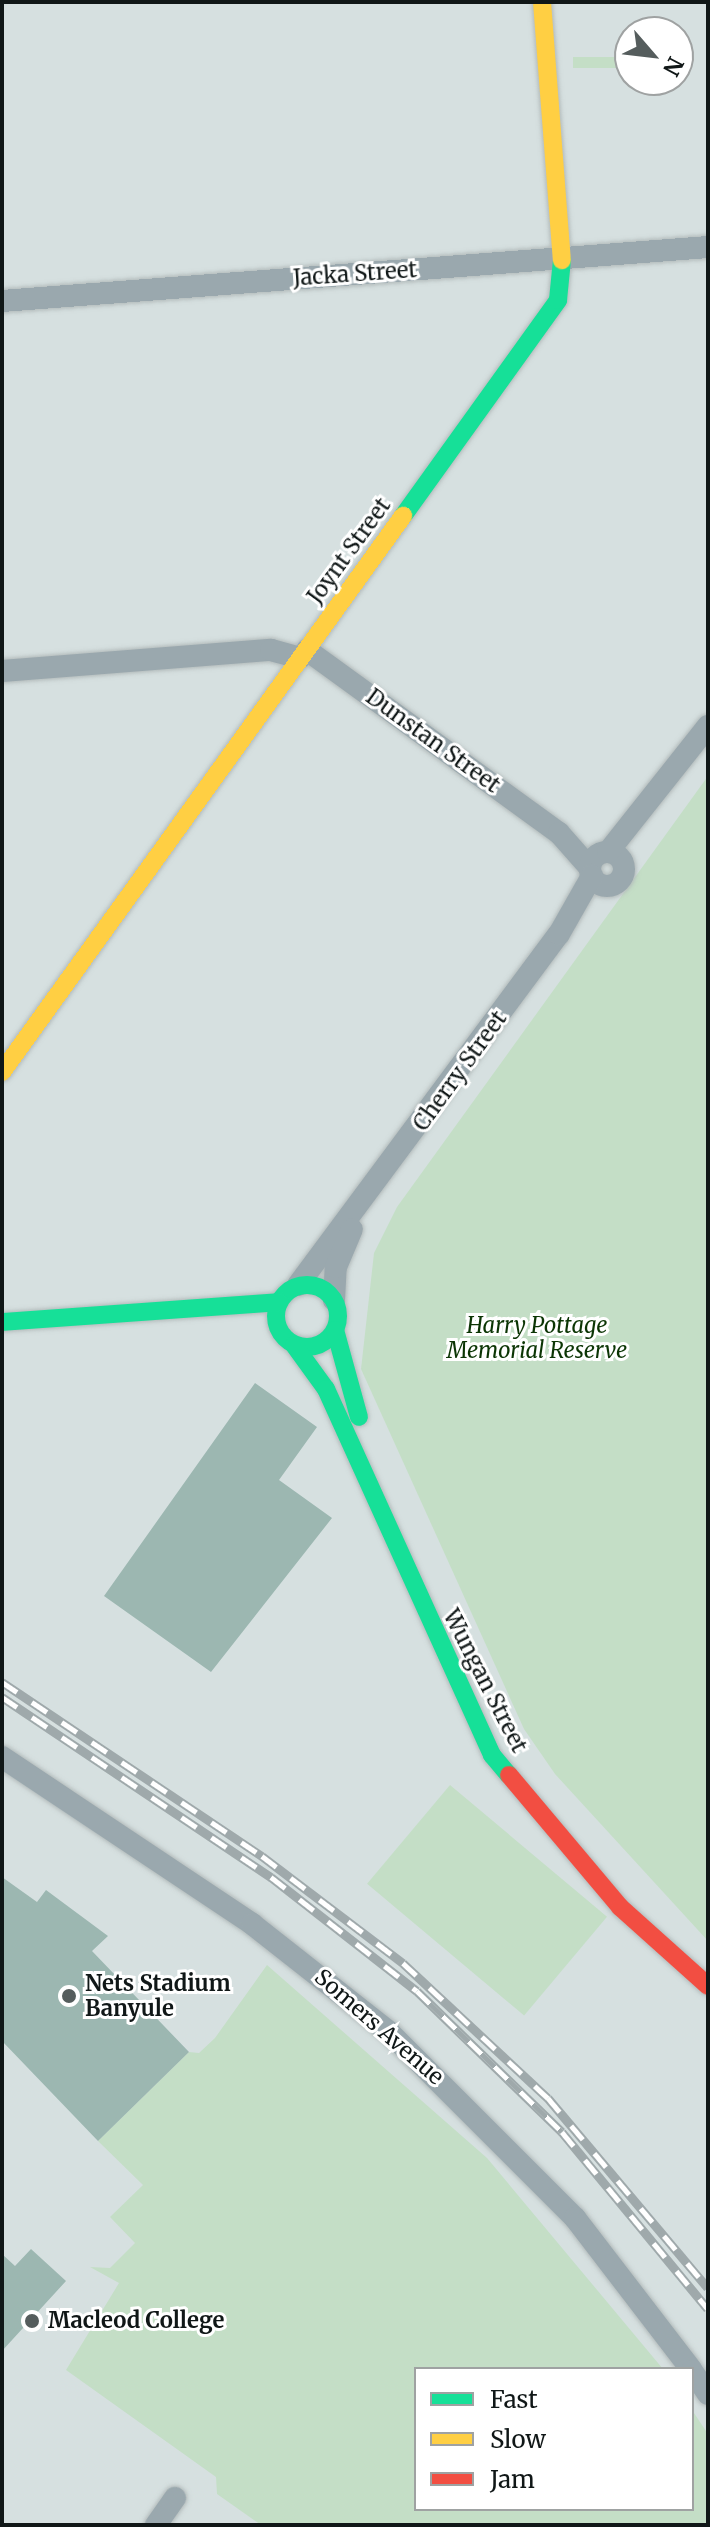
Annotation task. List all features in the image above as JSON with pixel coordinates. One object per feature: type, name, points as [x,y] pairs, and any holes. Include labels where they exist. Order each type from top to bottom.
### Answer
[{"type":"street","name":"Joynt Street","points":[[2,1072],[555,307],[562,258],[542,2]]},
{"type":"street","name":"Jacka Street","points":[[2,301],[708,247]]},
{"type":"street","name":"Dunstan Street","points":[[2,671],[271,650],[304,654],[604,867]]},
{"type":"street","name":"Cherry Street","points":[[298,1285],[360,1209],[708,726]]},
{"type":"street","name":"Cherry Street","points":[[334,1300],[336,1267],[360,1209]]},
{"type":"street","points":[[2,1322],[154,1311],[279,1302],[298,1285],[319,1286],[334,1300],[335,1330],[322,1343],[288,1339],[154,1311]]},
{"type":"street","points":[[279,1302],[288,1339]]},
{"type":"street","name":"Wungan Street","points":[[335,1330],[349,1395],[503,1740],[548,1804],[708,1986]]},
{"type":"street","name":"Wungan Street","points":[[288,1339],[326,1389],[492,1755],[620,1907],[708,1986]]},
{"type":"street","name":"Somers Avenue","points":[[2,1757],[252,1924],[411,2051],[575,2218],[689,2367]]},
{"type":"street","name":"Somers Avenue","points":[[694,2374],[708,2394]]},
{"type":"street","points":[[156,2525],[175,2498]]},
{"type":"green space","points":[[573,57],[614,57],[614,68],[573,68]]},
{"type":"green space","name":"Harry Pottage Memorial Reserve","points":[[708,776],[708,1941],[555,1774],[524,1729],[361,1369],[374,1253],[397,1207]]},
{"type":"green space","points":[[450,1785],[607,1917],[524,2016],[367,1884]]},
{"type":"green space","points":[[267,1965],[487,2158],[661,2367],[414,2367],[414,2511],[694,2511],[694,2413],[708,2434],[708,2525],[261,2525],[217,2494],[216,2477],[66,2370],[119,2283],[90,2267],[110,2268],[135,2243],[110,2217],[143,2185],[98,2141],[189,2052],[199,2053],[215,2038]]},
{"type":"building","points":[[255,1383],[317,1427],[279,1480],[332,1518],[211,1672],[104,1596]]},
{"type":"building","name":"Nets Stadium Banyule","points":[[2,1877],[37,1902],[46,1890],[108,1936],[92,1951],[189,2052],[98,2141],[2,2041]]},
{"type":"building","points":[[31,2249],[66,2281],[2,2351],[2,2254],[15,2266]]},
{"type":"railway","points":[[2,1682],[262,1856],[403,1963],[548,2098],[708,2288]]},
{"type":"railway","points":[[2,1697],[271,1877],[417,1991],[562,2132],[708,2309]]},
{"type":"traffic: fast","points":[[403,516],[558,300],[562,260]]},
{"type":"traffic: fast","points":[[307,1285],[319,1287],[329,1294],[336,1304],[338,1316],[336,1328],[329,1338],[319,1345],[307,1347],[295,1345],[285,1338],[278,1328],[276,1316],[278,1304],[285,1294],[295,1287],[307,1285]]},
{"type":"traffic: fast","points":[[2,1322],[279,1302]]},
{"type":"traffic: fast","points":[[335,1330],[359,1417]]},
{"type":"traffic: fast","points":[[294,1345],[326,1389],[492,1755],[509,1775]]},
{"type":"traffic: slow","points":[[542,2],[562,260]]},
{"type":"traffic: slow","points":[[2,1072],[403,516]]},
{"type":"traffic: jam","points":[[509,1775],[620,1907],[708,1986]]},
{"type":"place","name":"Nets Stadium Banyule","points":[[69,1996]]},
{"type":"place","name":"Macleod College","points":[[32,2321]]}]
